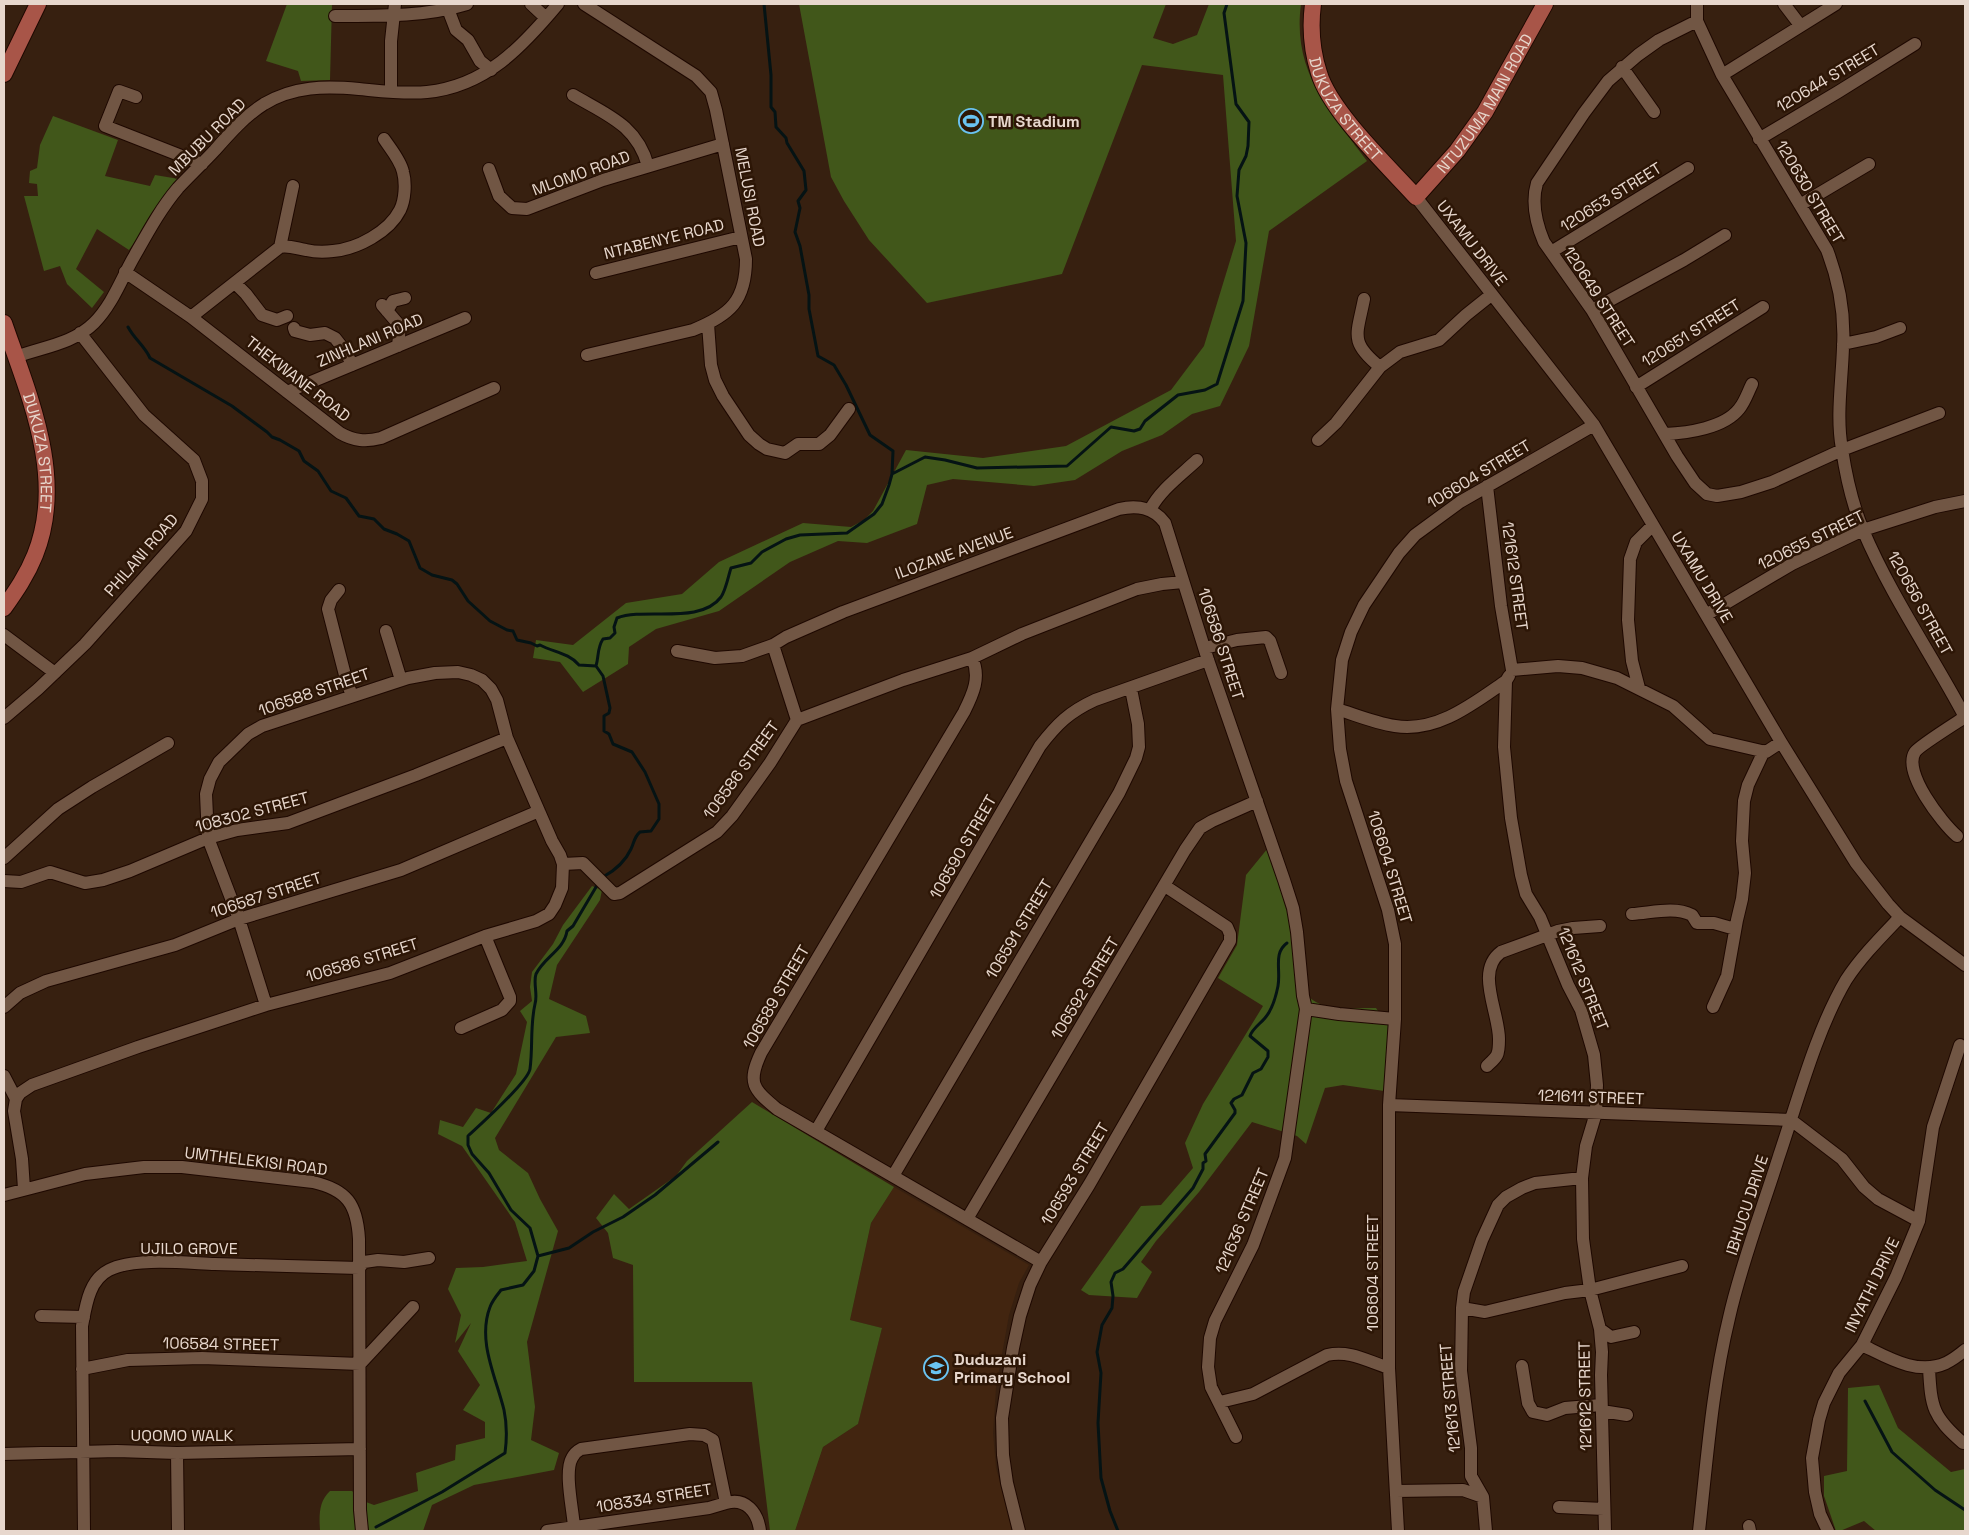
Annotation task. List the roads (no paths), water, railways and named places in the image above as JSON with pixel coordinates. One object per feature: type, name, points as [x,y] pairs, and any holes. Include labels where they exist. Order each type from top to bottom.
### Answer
[{"type":"main road","points":[[4,74],[38,4]]},
{"type":"main road","name":"DUKUZA STREET","points":[[1313,4],[1312,44],[1319,74],[1331,99],[1416,197]]},
{"type":"main road","name":"NTUZUMA MAIN ROAD","points":[[1416,197],[1457,152],[1485,112],[1545,4]]},
{"type":"main road","name":"DUKUZA STREET","points":[[4,323],[16,357],[45,458],[47,507],[35,555],[22,582],[4,608]]},
{"type":"street","points":[[335,16],[394,10],[448,9],[467,4]]},
{"type":"street","points":[[531,4],[546,18]]},
{"type":"street","name":"MBUBU ROAD","points":[[16,357],[66,342],[93,324],[108,305],[160,211],[178,188],[249,114],[282,94],[319,87],[391,92],[426,92],[465,84],[502,62],[558,4]]},
{"type":"street","name":"MELUSI ROAD","points":[[584,4],[681,66],[704,84],[710,92],[723,144],[746,260],[746,277],[742,291],[736,303],[727,313],[693,330],[587,355]]},
{"type":"street","name":"120630 STREET","points":[[1696,4],[1697,21],[1722,75],[1827,250],[1834,267],[1841,296],[1844,344],[1839,423],[1842,450],[1863,530]]},
{"type":"street","points":[[1784,4],[1800,25]]},
{"type":"street","points":[[1722,75],[1836,4]]},
{"type":"street","points":[[448,9],[456,30],[468,40],[480,61],[491,70]]},
{"type":"street","points":[[391,92],[394,10]]},
{"type":"street","name":"120649 STREET","points":[[1697,21],[1659,40],[1622,67],[1608,81],[1584,113],[1537,183],[1534,204],[1544,242],[1592,310],[1677,456],[1695,483],[1707,494],[1717,496],[1742,492],[1772,482],[1842,450],[1938,413]]},
{"type":"street","name":"120644 STREET","points":[[1759,138],[1915,44]]},
{"type":"street","points":[[1622,67],[1654,112]]},
{"type":"street","points":[[136,97],[119,91],[105,126],[202,164]]},
{"type":"street","name":"MLOMO ROAD","points":[[573,95],[610,117],[632,133],[644,151],[648,166]]},
{"type":"street","points":[[192,317],[280,247],[286,246],[309,251],[335,251],[361,243],[377,234],[389,224],[400,210],[404,194],[403,171],[384,138]]},
{"type":"street","name":"MLOMO ROAD","points":[[489,169],[499,196],[512,208],[520,210],[535,207],[571,192],[648,166],[723,144]]},
{"type":"street","points":[[1800,205],[1869,164]]},
{"type":"street","name":"120653 STREET","points":[[1551,252],[1688,168]]},
{"type":"street","points":[[280,247],[293,186]]},
{"type":"street","name":"UXAMU DRIVE","points":[[1416,197],[1594,425],[1780,742],[1856,863],[1900,917],[1965,965]]},
{"type":"street","points":[[1592,310],[1684,260],[1725,235]]},
{"type":"street","name":"NTABENYE ROAD","points":[[596,273],[741,237]]},
{"type":"street","name":"THEKWANE ROAD","points":[[125,272],[192,317],[340,433],[353,440],[372,440],[391,434],[494,388]]},
{"type":"street","points":[[235,283],[262,314],[277,320],[287,316]]},
{"type":"street","points":[[1318,440],[1336,423],[1380,366],[1400,352],[1413,346],[1440,340],[1466,315],[1491,295]]},
{"type":"street","points":[[405,298],[393,302],[385,308],[413,340]]},
{"type":"street","points":[[1364,299],[1358,343],[1365,354],[1380,366]]},
{"type":"street","name":"120651 STREET","points":[[1636,387],[1763,307]]},
{"type":"street","name":"ZINHLANI ROAD","points":[[287,392],[465,318]]},
{"type":"street","points":[[708,324],[711,365],[715,380],[749,435],[767,450],[784,453],[798,444],[819,444],[830,435],[849,409]]},
{"type":"street","points":[[398,346],[400,326]]},
{"type":"street","points":[[294,328],[295,331],[310,335],[325,333],[336,338],[352,365]]},
{"type":"street","points":[[1844,344],[1876,337],[1900,328]]},
{"type":"street","name":"PHILANI ROAD","points":[[4,718],[85,644],[186,531],[199,507],[203,490],[201,474],[194,460],[144,415],[80,333]]},
{"type":"street","points":[[1665,434],[1684,434],[1731,418],[1740,408],[1752,384]]},
{"type":"street","name":"106604 STREET","points":[[1398,1531],[1389,1368],[1390,1105],[1396,970],[1393,930],[1378,877],[1346,781],[1340,749],[1337,709],[1342,660],[1351,632],[1364,605],[1399,553],[1415,535],[1431,521],[1486,486],[1594,425]]},
{"type":"street","points":[[1183,582],[1165,523],[1160,516],[1150,510],[1154,500],[1197,460]]},
{"type":"street","name":"121612 STREET","points":[[1486,486],[1509,675],[1504,746],[1511,818],[1526,894],[1548,936],[1581,1010],[1594,1055],[1597,1085],[1596,1113],[1586,1146],[1582,1178],[1583,1239],[1590,1290],[1600,1329],[1602,1352],[1605,1531]]},
{"type":"street","name":"120655 STREET","points":[[1706,615],[1792,564],[1863,530],[1935,507],[1965,501]]},
{"type":"street","name":"ILOZANE AVENUE","points":[[676,651],[715,658],[742,656],[773,645],[786,637],[843,612],[1119,509],[1139,507],[1150,510]]},
{"type":"street","points":[[1640,688],[1632,661],[1628,620],[1630,559],[1636,542],[1652,526]]},
{"type":"street","name":"120656 STREET","points":[[1863,530],[1910,623],[1952,691],[1965,717]]},
{"type":"street","name":"106586 STREET","points":[[16,1099],[20,1092],[32,1085],[138,1047],[266,1005],[390,973],[485,936],[536,922],[548,914],[555,905],[562,888],[563,864],[583,863],[614,894],[620,894],[718,832],[765,770],[797,720],[903,680],[972,658],[1022,634],[1137,589],[1183,582],[1293,908],[1306,1009]]},
{"type":"street","points":[[339,590],[331,600],[328,609],[352,696]]},
{"type":"street","points":[[386,630],[401,680]]},
{"type":"street","points":[[4,636],[55,673]]},
{"type":"street","name":"106590 STREET","points":[[816,1131],[1040,746],[1058,723],[1077,708],[1095,700],[1131,689],[1237,640],[1266,637],[1270,641],[1281,674]]},
{"type":"street","points":[[773,645],[797,720]]},
{"type":"street","name":"106589 STREET","points":[[972,658],[975,664],[976,680],[972,698],[754,1068],[754,1085],[761,1095],[778,1109],[1041,1262]]},
{"type":"street","points":[[1337,709],[1386,725],[1403,727],[1422,726],[1440,721],[1459,711],[1509,675],[1558,666],[1582,668],[1617,678],[1673,706],[1710,739],[1764,751]]},
{"type":"street","name":"106588 STREET","points":[[266,1005],[239,919],[208,838],[206,794],[219,762],[248,734],[262,726],[401,680],[435,673],[458,672],[482,680],[491,689],[497,700],[507,738],[563,864]]},
{"type":"street","name":"106591 STREET","points":[[893,1176],[1119,793],[1136,758],[1139,738],[1131,689]]},
{"type":"street","points":[[1957,836],[1947,827],[1920,787],[1912,768],[1911,760],[1916,749],[1965,717]]},
{"type":"street","name":"108302 STREET","points":[[4,880],[21,882],[50,872],[81,883],[89,883],[130,871],[208,838],[236,830],[288,823],[416,775],[507,738]]},
{"type":"street","points":[[1713,1007],[1727,976],[1742,900],[1745,873],[1742,841],[1744,800],[1748,786],[1764,751],[1780,742]]},
{"type":"street","points":[[4,858],[58,809],[92,787],[168,744]]},
{"type":"street","name":"106592 STREET","points":[[967,1220],[1165,886],[1173,868],[1200,828],[1257,801]]},
{"type":"street","name":"106587 STREET","points":[[4,1007],[20,993],[46,981],[175,945],[239,919],[401,870],[539,811]]},
{"type":"street","name":"106593 STREET","points":[[1019,1531],[1007,1483],[1003,1455],[1002,1418],[1013,1348],[1020,1316],[1030,1285],[1041,1262],[1089,1184],[1230,941],[1230,934],[1227,928],[1165,886]]},
{"type":"street","points":[[1632,914],[1665,910],[1682,912],[1692,915],[1697,923],[1714,923],[1735,929]]},
{"type":"street","name":"IBHUCU DRIVE","points":[[1699,1531],[1716,1380],[1729,1317],[1791,1120],[1823,1026],[1835,1000],[1847,979],[1866,953],[1900,917]]},
{"type":"street","points":[[1487,1066],[1498,1054],[1499,1041],[1499,1023],[1490,994],[1489,980],[1490,968],[1494,958],[1501,952],[1573,928],[1600,926]]},
{"type":"street","points":[[460,1028],[502,1010],[510,1001],[509,993],[485,936]]},
{"type":"street","points":[[1306,1009],[1395,1019]]},
{"type":"street","name":"121636 STREET","points":[[1236,1437],[1211,1387],[1208,1367],[1210,1338],[1215,1321],[1253,1245],[1285,1158],[1306,1009]]},
{"type":"street","name":"INYATHI DRIVE","points":[[1828,1531],[1820,1514],[1815,1492],[1812,1458],[1815,1436],[1824,1403],[1839,1373],[1862,1345],[1896,1278],[1919,1221],[1934,1127],[1960,1045]]},
{"type":"street","points":[[4,1076],[16,1099],[14,1110],[22,1159],[24,1189]]},
{"type":"street","name":"121611 STREET","points":[[1390,1105],[1791,1120]]},
{"type":"street","points":[[1791,1120],[1842,1159],[1864,1187],[1878,1199],[1919,1221]]},
{"type":"street","name":"UMTHELEKISI ROAD","points":[[4,1195],[85,1174],[168,1166],[313,1182],[336,1189],[344,1194],[351,1203],[359,1223],[360,1510],[362,1531]]},
{"type":"street","name":"121613 STREET","points":[[1470,1476],[1471,1448],[1461,1371],[1462,1308],[1464,1292],[1479,1248],[1498,1204],[1506,1197],[1535,1183],[1582,1178]]},
{"type":"street","points":[[359,1268],[364,1262],[378,1260],[404,1262],[429,1258]]},
{"type":"street","name":"UJILO GROVE","points":[[84,1531],[82,1369],[84,1318],[94,1284],[109,1270],[131,1264],[160,1262],[359,1268]]},
{"type":"street","points":[[1462,1308],[1486,1312],[1565,1293],[1590,1290],[1682,1266]]},
{"type":"street","points":[[360,1364],[413,1307]]},
{"type":"street","points":[[42,1316],[84,1318]]},
{"type":"street","points":[[1600,1329],[1611,1338],[1634,1332]]},
{"type":"street","points":[[1862,1345],[1911,1366],[1929,1368],[1946,1363],[1965,1350]]},
{"type":"street","points":[[1220,1402],[1259,1391],[1281,1377],[1327,1355],[1340,1352],[1350,1353],[1389,1368]]},
{"type":"street","name":"106584 STREET","points":[[82,1369],[128,1360],[202,1358],[360,1364]]},
{"type":"street","points":[[1522,1366],[1528,1403],[1533,1412],[1548,1415],[1565,1408],[1602,1408],[1627,1415]]},
{"type":"street","points":[[1929,1368],[1930,1394],[1936,1414],[1945,1427],[1963,1443]]},
{"type":"street","name":"108334 STREET","points":[[547,1531],[709,1508],[726,1503],[715,1443],[708,1436],[698,1434],[581,1449],[572,1458],[570,1465],[569,1478],[574,1527]]},
{"type":"street","name":"UQOMO WALK","points":[[4,1454],[360,1449]]},
{"type":"street","points":[[176,1453],[178,1531]]},
{"type":"street","points":[[1463,1490],[1470,1476]]},
{"type":"street","points":[[1470,1476],[1483,1497],[1486,1531]]},
{"type":"street","points":[[1396,1491],[1463,1490],[1483,1497]]},
{"type":"street","points":[[726,1503],[734,1501],[745,1503],[757,1517],[760,1531]]},
{"type":"street","points":[[1559,1507],[1604,1509]]},
{"type":"waterway","points":[[603,877],[626,858],[638,834],[651,831],[659,819],[659,804],[645,772],[632,752],[613,744],[609,734],[604,731],[604,716],[609,713],[610,708],[603,676],[596,666],[601,642],[603,639],[610,638],[615,633],[614,627],[617,618],[629,615],[687,613],[700,611],[712,605],[723,594],[731,568],[751,563],[762,552],[786,539],[800,535],[847,533],[874,514],[882,504],[892,474],[893,451],[870,435],[846,385],[834,365],[818,356],[800,246],[795,232],[800,208],[798,201],[806,190],[804,171],[787,143],[786,138],[776,127],[775,112],[771,107],[771,75],[764,4]]},
{"type":"waterway","points":[[892,474],[925,457],[977,468],[1067,466],[1111,427],[1134,431],[1140,429],[1145,421],[1178,395],[1205,390],[1217,384],[1243,301],[1246,243],[1237,196],[1239,170],[1246,156],[1248,146],[1249,122],[1236,104],[1224,13],[1227,4]]},
{"type":"waterway","points":[[128,327],[150,358],[232,406],[272,437],[299,451],[304,461],[318,471],[331,491],[346,498],[359,516],[374,519],[384,529],[409,541],[420,568],[432,575],[452,580],[457,584],[468,601],[490,621],[513,631],[517,640],[537,646],[540,645],[561,653],[579,665],[596,666]]},
{"type":"waterway","points":[[376,1527],[442,1492],[505,1453],[505,1415],[489,1359],[486,1333],[487,1320],[491,1305],[501,1290],[523,1285],[534,1271],[538,1256],[530,1228],[511,1210],[489,1173],[472,1154],[468,1145],[468,1136],[503,1103],[527,1075],[531,1061],[536,974],[562,943],[567,931],[573,926],[599,882]]},
{"type":"waterway","points":[[1118,1531],[1110,1511],[1101,1478],[1098,1423],[1101,1373],[1097,1352],[1102,1325],[1112,1308],[1111,1282],[1115,1273],[1123,1269],[1193,1188],[1203,1169],[1203,1163],[1206,1161],[1205,1154],[1235,1113],[1231,1103],[1242,1095],[1253,1073],[1261,1069],[1268,1057],[1268,1051],[1250,1036],[1267,1015],[1273,1003],[1279,980],[1278,962],[1280,952],[1287,943]]},
{"type":"waterway","points":[[538,1256],[569,1248],[593,1232],[623,1217],[655,1195],[718,1142]]},
{"type":"waterway","points":[[1865,1401],[1892,1452],[1935,1490],[1965,1510]]},
{"type":"place","name":"TM Stadium","points":[[971,121]]},
{"type":"place","name":"Duduzani Primary School","points":[[936,1368]]}]
